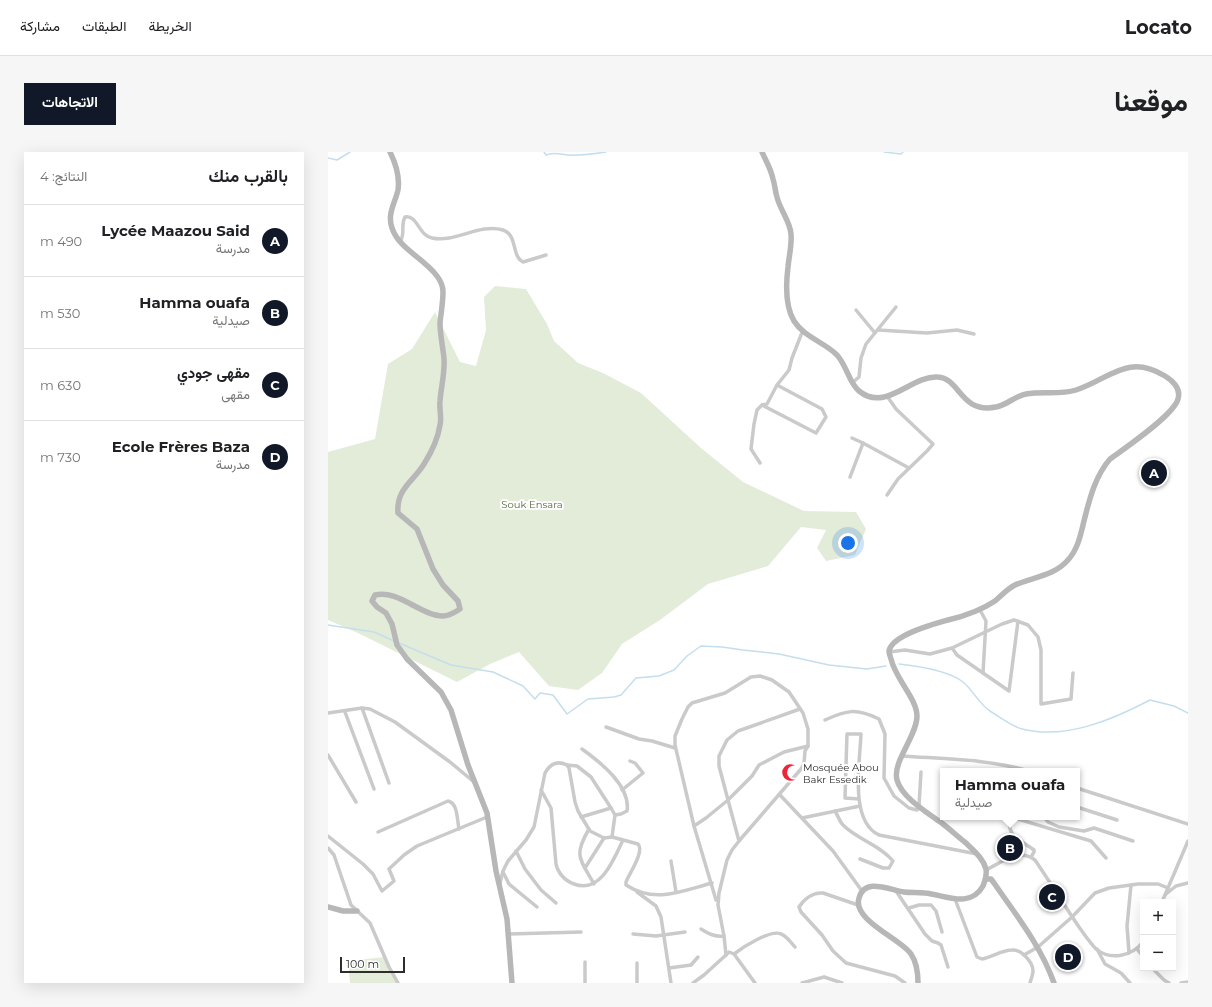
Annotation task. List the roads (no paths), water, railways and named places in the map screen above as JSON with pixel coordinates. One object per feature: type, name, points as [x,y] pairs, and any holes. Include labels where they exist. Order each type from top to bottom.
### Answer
[{"type":"main road","points":[[390,152],[396,165],[399,177],[398,190],[390,213],[391,226],[394,235],[428,266],[441,283],[443,291],[440,324],[444,360],[444,379],[440,400],[440,424],[434,443],[424,464],[400,495],[397,502],[398,513],[417,529],[433,569],[443,585],[458,601],[460,609],[452,614],[443,616],[431,614],[389,595],[376,595],[372,601],[377,607],[386,613],[392,624],[397,645],[441,692],[451,710],[468,765],[487,817],[509,934],[512,983]]},
{"type":"main road","points":[[762,152],[770,169],[777,196],[790,226],[792,242],[788,274],[789,306],[795,322],[816,341],[834,352],[841,359],[846,367],[852,383],[866,396],[874,398],[887,396],[921,380],[931,377],[939,377],[951,383],[969,403],[988,408],[998,407],[1025,394],[1062,393],[1075,390],[1127,367],[1138,367],[1161,373],[1176,385],[1179,392],[1177,402],[1172,410],[1104,466],[1096,481],[1085,515],[1078,545],[1067,562],[1046,576],[1015,585],[980,610],[906,635],[894,643],[889,652],[894,671],[914,702],[917,716],[916,723],[896,774],[897,781],[906,795],[979,854],[986,870],[986,878],[981,888],[976,894],[967,898],[955,899],[924,892],[904,892],[878,886],[871,886],[862,891],[858,900],[858,905],[861,910],[873,924],[910,953],[915,960],[918,983]]},
{"type":"main road","points":[[986,878],[994,883],[1038,947],[1050,971],[1054,983]]},
{"type":"main road","points":[[328,907],[343,911],[357,911]]},
{"type":"street","points":[[400,242],[404,237],[403,220],[408,216],[412,218],[424,234],[429,238],[444,238],[478,230],[504,230],[510,234],[514,242],[516,255],[520,260],[524,262],[546,255]]},
{"type":"street","points":[[852,383],[859,377],[861,358],[866,344],[896,307]]},
{"type":"street","points":[[856,310],[876,331],[927,333],[957,330],[974,334]]},
{"type":"street","points":[[760,463],[751,449],[757,410],[762,405],[767,404],[777,385],[789,370],[803,330]]},
{"type":"street","points":[[762,405],[816,433],[826,417],[822,409],[777,385]]},
{"type":"street","points":[[887,396],[896,409],[932,444],[927,451],[898,479],[887,495]]},
{"type":"street","points":[[852,438],[909,468]]},
{"type":"street","points":[[850,477],[863,443]]},
{"type":"street","points":[[980,610],[986,621],[983,673]]},
{"type":"street","points":[[889,652],[905,650],[930,654],[952,648],[1002,624],[1014,620],[1028,625],[1038,637],[1040,650],[1041,704],[1071,699],[1073,673]]},
{"type":"street","points":[[952,648],[957,655],[1009,691],[1018,622]]},
{"type":"street","points":[[718,905],[718,893],[727,860],[732,850],[801,769],[804,764],[805,751],[808,746],[808,729],[803,713],[789,692],[772,680],[760,676],[751,677],[725,693],[698,701],[688,707],[675,736],[675,748],[694,826],[718,905],[726,955]]},
{"type":"street","points":[[328,714],[362,708],[370,709],[395,722],[475,782]]},
{"type":"street","points":[[362,708],[389,783]]},
{"type":"street","points":[[739,841],[719,766],[719,756],[727,740],[738,731],[800,709]]},
{"type":"street","points":[[825,720],[839,713],[850,711],[866,713],[878,719],[885,734],[884,778],[894,796],[909,808],[916,810],[919,806],[920,772]]},
{"type":"street","points":[[345,712],[374,789]]},
{"type":"street","points":[[606,727],[639,739],[652,741],[675,748]]},
{"type":"street","points":[[859,799],[845,798],[847,734],[861,734],[859,799],[864,822],[869,828],[879,835],[979,854]]},
{"type":"street","points":[[694,826],[728,800],[764,762],[784,752],[808,746]]},
{"type":"street","points":[[582,749],[610,771],[622,790],[628,803],[626,811],[615,815]]},
{"type":"street","points":[[328,755],[356,802]]},
{"type":"street","points":[[902,756],[983,762],[1012,768]]},
{"type":"street","points":[[622,790],[643,773],[635,763],[630,761]]},
{"type":"street","points":[[500,883],[503,871],[508,861],[534,827],[545,773],[549,766],[558,763],[577,766],[591,777],[615,815],[612,837]]},
{"type":"street","points":[[567,764],[575,802],[581,817],[589,829],[604,838],[612,837],[638,844],[641,849],[626,885],[642,893],[658,896],[712,883]]},
{"type":"street","points":[[1080,789],[1188,824]]},
{"type":"street","points":[[541,790],[551,808],[558,873],[572,884],[582,886],[594,884],[609,868],[623,840]]},
{"type":"street","points":[[780,795],[833,851],[862,891]]},
{"type":"street","points":[[378,832],[448,801],[454,805],[459,829]]},
{"type":"street","points":[[802,818],[860,806]]},
{"type":"street","points":[[581,817],[611,808]]},
{"type":"street","points":[[1080,808],[1117,820]]},
{"type":"street","points":[[835,811],[842,825],[889,855],[893,860],[889,868],[883,868],[860,859]]},
{"type":"street","points":[[328,836],[373,874],[382,891],[394,881],[389,869],[416,846],[487,817]]},
{"type":"street","points":[[1010,820],[1009,829],[1012,834],[1034,850],[1031,857]]},
{"type":"street","points":[[1021,820],[1092,841],[1106,858]]},
{"type":"street","points":[[1046,820],[1059,827],[1084,831],[1094,828],[1133,841]]},
{"type":"street","points":[[589,829],[582,841],[579,851],[580,860],[594,884]]},
{"type":"street","points":[[585,868],[604,838]]},
{"type":"street","points":[[1163,899],[1188,841]]},
{"type":"street","points":[[328,848],[334,855],[351,905],[370,923],[389,967],[398,983]]},
{"type":"street","points":[[516,851],[525,869],[541,890],[556,903]]},
{"type":"street","points":[[986,870],[1020,854],[1026,855],[1035,860],[1105,964],[1121,973],[1130,983]]},
{"type":"street","points":[[671,861],[676,892]]},
{"type":"street","points":[[503,871],[509,884],[537,907]]},
{"type":"street","points":[[1165,894],[1176,886],[1188,883]]},
{"type":"street","points":[[1024,955],[1038,947],[1072,917],[1095,893],[1109,888],[1131,885],[1158,884],[1168,888]]},
{"type":"street","points":[[1129,953],[1127,926],[1131,885]]},
{"type":"street","points":[[633,889],[656,906],[661,917],[671,983]]},
{"type":"street","points":[[895,890],[925,934],[932,941],[941,945],[948,967]]},
{"type":"street","points":[[858,905],[818,892],[806,899],[799,907],[804,917],[846,963],[895,976],[905,983]]},
{"type":"street","points":[[955,899],[977,956],[979,958],[986,958],[1011,950],[1024,955],[1030,962],[1033,970],[1030,983]]},
{"type":"street","points":[[908,908],[919,905],[931,905],[936,911],[942,932]]},
{"type":"street","points":[[702,929],[711,935],[718,937],[724,936]]},
{"type":"street","points":[[509,934],[581,932]]},
{"type":"street","points":[[633,934],[656,936],[686,932]]},
{"type":"street","points":[[734,954],[770,933],[776,932],[783,934],[795,947]]},
{"type":"street","points":[[1096,949],[1114,956],[1125,955],[1137,949],[1140,946]]},
{"type":"street","points":[[1137,949],[1140,952]]},
{"type":"street","points":[[693,983],[729,952],[734,954],[755,983]]},
{"type":"street","points":[[669,968],[691,965],[698,957]]},
{"type":"street","points":[[585,962],[585,983]]},
{"type":"street","points":[[637,963],[637,983]]},
{"type":"street","points":[[1155,971],[1169,983]]},
{"type":"street","points":[[802,983],[824,977],[842,983]]},
{"type":"street","points":[[1181,983],[1188,982]]},
{"type":"waterway","points":[[328,158],[337,160],[350,152]]},
{"type":"waterway","points":[[544,152],[546,155],[555,153],[586,155],[606,152]]},
{"type":"waterway","points":[[884,152],[901,154],[903,152]]},
{"type":"waterway","points":[[328,625],[374,632],[394,641]]},
{"type":"waterway","points":[[399,643],[451,665],[493,672],[523,686],[535,699],[540,693],[553,695],[567,714],[588,699],[621,695],[636,678],[659,676],[674,670],[687,656],[701,646],[779,654],[829,665],[867,669],[886,666]]},
{"type":"waterway","points":[[899,664],[932,669],[949,674],[967,685],[979,701],[990,711],[1018,728],[1038,732],[1055,732],[1088,726],[1120,715],[1150,700],[1174,706],[1188,713]]},
{"type":"place","name":"Lycée Maazou Said","points":[[1154,473]]},
{"type":"place","name":"Mosquée Abou Bakr Essedik","points":[[790,773]]},
{"type":"place","name":"Hamma ouafa","points":[[1010,848]]},
{"type":"place","name":"مقهى جودي","points":[[1052,897]]},
{"type":"place","name":"Ecole Frères Baza","points":[[1068,957]]},
{"type":"park label","name":"Souk Ensara","points":[[532,504]]}]
